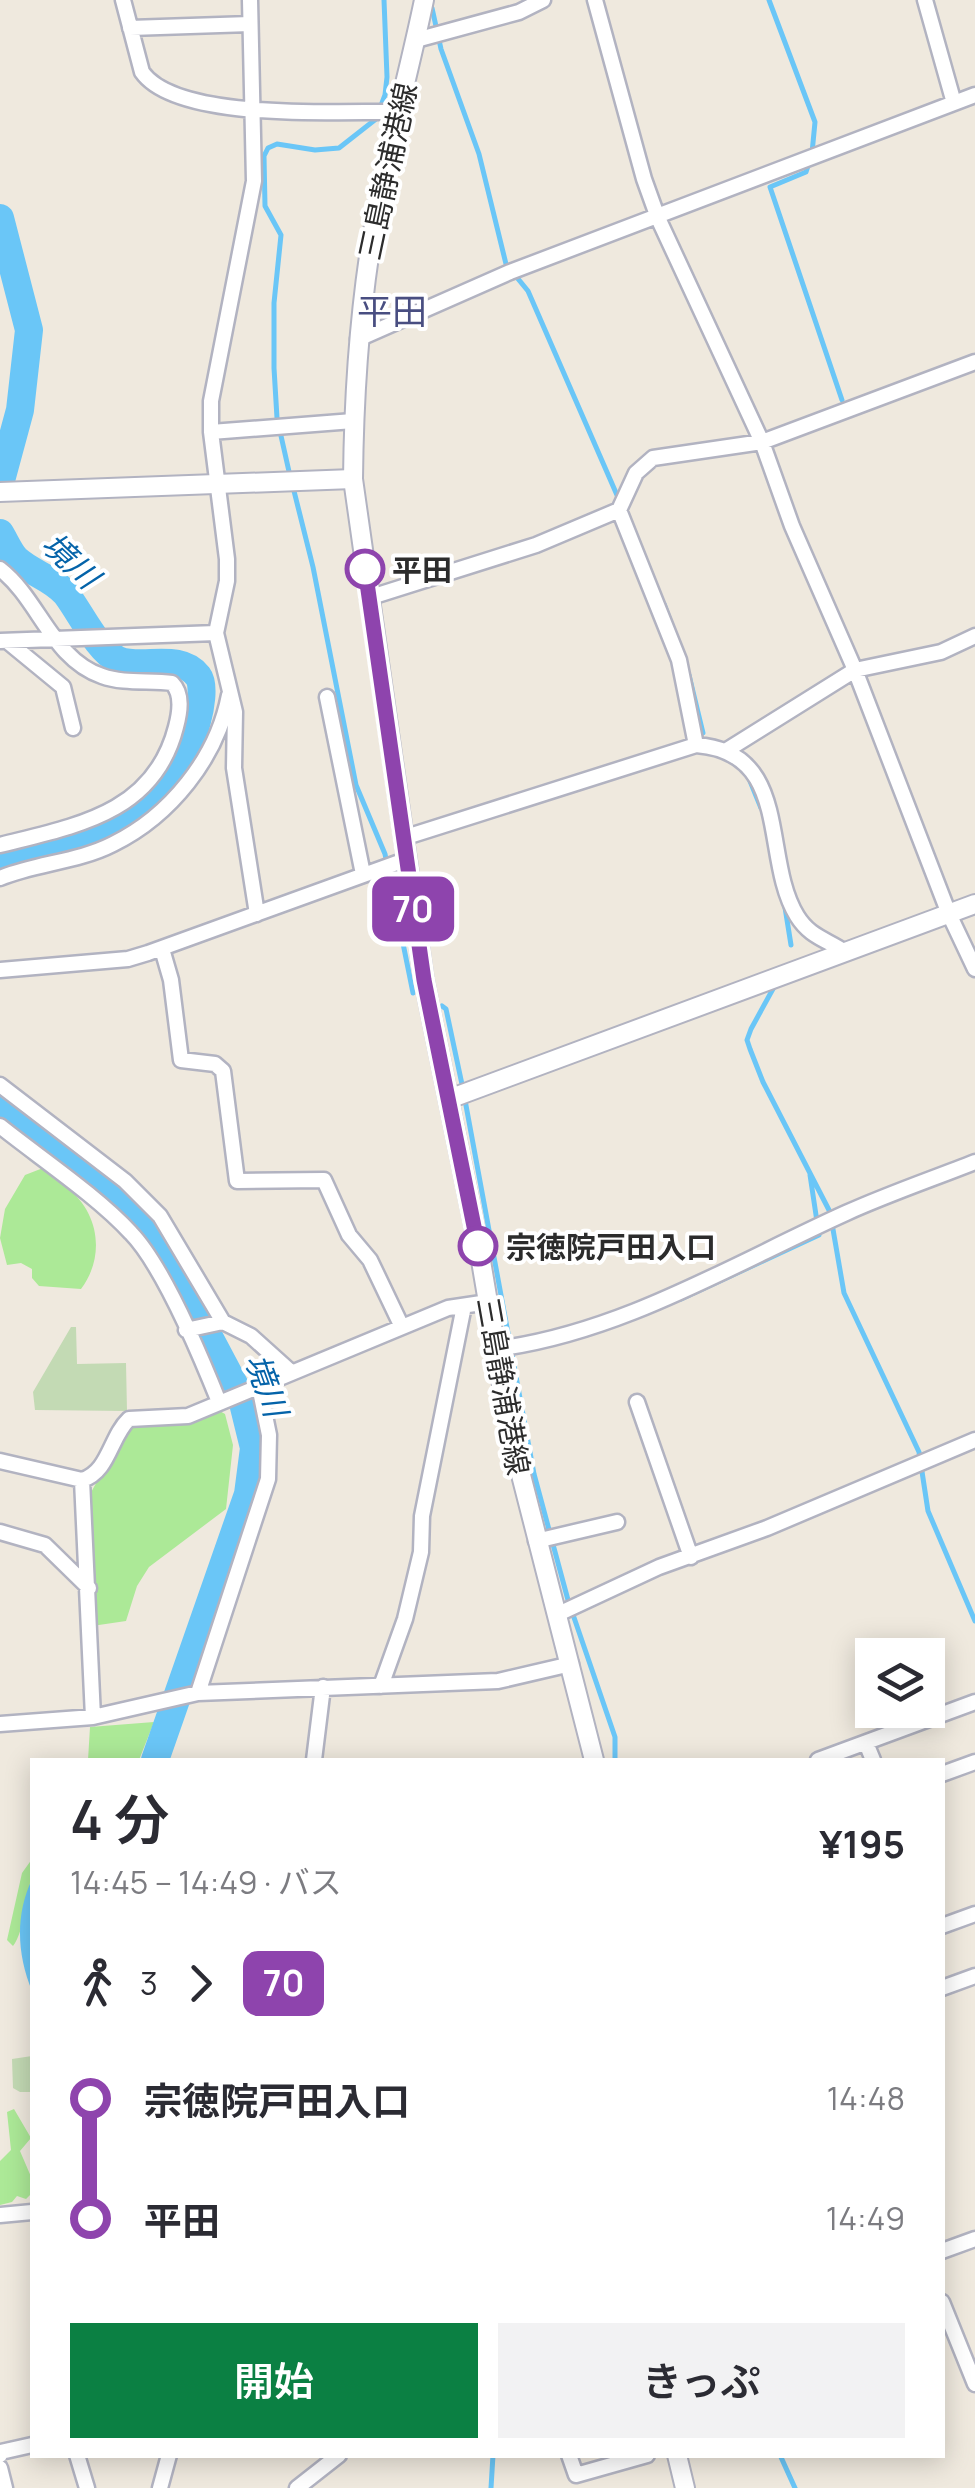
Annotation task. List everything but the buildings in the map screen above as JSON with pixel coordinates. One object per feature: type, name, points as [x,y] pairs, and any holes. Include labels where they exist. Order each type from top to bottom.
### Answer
[{"type":"main road","name":"三島静浦港線","points":[[424,0],[381,188],[358,340],[353,478],[424,980],[459,1095],[510,1432],[594,1758]]},
{"type":"main road","points":[[0,492],[353,478]]},
{"type":"main road","points":[[459,1095],[975,904]]},
{"type":"main road","points":[[677,2458],[685,2488]]},
{"type":"street","points":[[124,0],[142,72],[148,81],[188,99],[254,111],[398,112]]},
{"type":"street","points":[[250,0],[254,182],[212,401],[210,432],[227,581],[216,633],[237,730],[234,768],[257,914]]},
{"type":"street","points":[[416,40],[542,0]]},
{"type":"street","points":[[595,0],[658,218],[762,442],[798,542],[855,670],[949,914],[975,969]]},
{"type":"street","points":[[925,0],[954,103]]},
{"type":"street","points":[[130,28],[250,24]]},
{"type":"street","points":[[358,340],[510,272],[975,95]]},
{"type":"street","points":[[368,598],[536,545],[619,510],[636,473],[653,458],[762,442],[975,362]]},
{"type":"street","points":[[210,432],[354,420]]},
{"type":"street","points":[[619,510],[679,660],[696,745]]},
{"type":"street","points":[[0,568],[78,664],[121,681],[172,683],[180,694],[174,736],[156,773],[119,807],[93,821],[0,845]]},
{"type":"street","points":[[4,641],[216,633]]},
{"type":"street","points":[[726,750],[855,670],[940,652],[975,636]]},
{"type":"street","points":[[4,641],[63,687],[73,728]]},
{"type":"street","points":[[0,878],[111,846],[149,821],[177,796],[204,759],[225,714],[230,684]]},
{"type":"street","points":[[328,697],[363,874]]},
{"type":"street","points":[[403,838],[696,745],[726,750],[746,763],[762,794],[775,832],[786,888],[798,916],[813,936],[845,952]]},
{"type":"street","points":[[0,970],[128,958],[162,949],[405,860]]},
{"type":"street","points":[[162,949],[171,980],[181,1060],[216,1064],[223,1070],[237,1181],[324,1180],[350,1236],[370,1260],[402,1327]]},
{"type":"street","points":[[0,1085],[125,1182],[160,1216],[220,1323]]},
{"type":"street","points":[[0,1126],[130,1232],[154,1266],[223,1401]]},
{"type":"street","points":[[496,1349],[569,1334],[715,1278],[847,1213],[975,1162]]},
{"type":"street","points":[[0,1461],[82,1480],[97,1472],[128,1420],[180,1418],[448,1308],[488,1302]]},
{"type":"street","points":[[381,1686],[405,1619],[421,1552],[422,1516],[464,1306]]},
{"type":"street","points":[[189,1330],[220,1323],[251,1336],[291,1372]]},
{"type":"street","points":[[194,1694],[268,1480],[270,1434],[256,1388]]},
{"type":"street","points":[[637,1402],[691,1556]]},
{"type":"street","points":[[556,1615],[659,1567],[975,1440]]},
{"type":"street","points":[[82,1480],[93,1717]]},
{"type":"street","points":[[536,1541],[617,1522]]},
{"type":"street","points":[[0,1532],[45,1545],[88,1588]]},
{"type":"street","points":[[0,1724],[93,1717],[194,1694],[498,1681],[571,1664]]},
{"type":"street","points":[[314,1758],[322,1687]]},
{"type":"street","points":[[824,1758],[975,1702]]},
{"type":"street","points":[[866,1743],[872,1758]]},
{"type":"street","points":[[945,1773],[975,1762]]},
{"type":"street","points":[[945,1925],[975,1914]]},
{"type":"street","points":[[945,1987],[975,1976]]},
{"type":"street","points":[[0,2214],[30,2212]]},
{"type":"street","points":[[945,2250],[975,2239]]},
{"type":"street","points":[[945,2309],[975,2384]]},
{"type":"street","points":[[0,2456],[1,2452],[30,2445]]},
{"type":"street","points":[[78,2458],[87,2488]]},
{"type":"street","points":[[160,2488],[168,2458]]},
{"type":"street","points":[[297,2488],[335,2458]]},
{"type":"street","points":[[570,2458],[576,2476],[637,2458]]},
{"type":"street","points":[[0,2468],[5,2488]]},
{"type":"green space","points":[[43,1168],[78,1198],[92,1223],[94,1263],[81,1289],[39,1286],[32,1278],[32,1269],[21,1263],[7,1265],[0,1238],[5,1209],[25,1175]]},
{"type":"green space","points":[[71,1327],[76,1327],[77,1364],[126,1363],[127,1411],[35,1410],[33,1392]]},
{"type":"green space","points":[[218,1410],[225,1414],[233,1445],[226,1509],[149,1567],[137,1586],[126,1621],[92,1626],[89,1496],[126,1429],[196,1418]]},
{"type":"green space","points":[[154,1722],[140,1758],[88,1758],[90,1727]]},
{"type":"green space","points":[[30,1862],[24,1918],[13,1946],[7,1940],[22,1873]]},
{"type":"green space","points":[[30,2056],[30,2092],[13,2088],[12,2059]]},
{"type":"green space","points":[[14,2109],[30,2136],[20,2151],[30,2174],[30,2195],[26,2199],[17,2196],[0,2205],[0,2161],[11,2150],[7,2112]]},
{"type":"water","points":[[183,1697],[159,1758],[143,1758],[163,1701]]},
{"type":"water","points":[[30,1885],[30,1985],[20,1935]]},
{"type":"waterway","points":[[290,476],[277,418],[274,368],[274,303],[281,235],[265,206],[264,156],[268,148],[277,144],[315,150],[339,148],[376,119],[387,77],[384,0]]},
{"type":"waterway","points":[[769,0],[815,122],[812,153]]},
{"type":"waterway","points":[[432,8],[441,49],[479,154],[506,264],[528,291],[620,502]]},
{"type":"waterway","points":[[809,163],[806,172],[770,187],[842,400]]},
{"type":"waterway","name":"境川","points":[[0,218],[29,330],[20,410],[0,484]]},
{"type":"waterway","points":[[293,487],[313,567],[356,785],[385,854],[413,993]]},
{"type":"waterway","name":"境川","points":[[0,533],[16,559],[66,594],[96,640],[111,655],[127,663],[181,665],[198,676],[202,691],[185,756],[148,806],[96,835],[0,862]]},
{"type":"waterway","points":[[664,604],[674,631]]},
{"type":"waterway","points":[[689,675],[703,733]]},
{"type":"waterway","points":[[750,781],[761,808]]},
{"type":"waterway","points":[[784,901],[791,945]]},
{"type":"waterway","points":[[774,987],[747,1040],[763,1082],[830,1212],[844,1293],[919,1452],[928,1511],[975,1621]]},
{"type":"waterway","points":[[442,1006],[446,1009],[463,1089]]},
{"type":"waterway","points":[[465,1100],[534,1474],[568,1600],[615,1737],[615,1758]]},
{"type":"waterway","name":"境川","points":[[0,1107],[148,1227],[242,1399],[254,1448],[248,1494],[156,1758]]},
{"type":"waterway","points":[[681,1299],[819,1235],[810,1175]]},
{"type":"waterway","points":[[491,2488],[493,2458]]},
{"type":"waterway","points":[[781,2458],[795,2488]]},
{"type":"bus line","name":"70","points":[[365,569],[424,980],[478,1246]]},
{"type":"place","name":"平田","points":[[365,569]]},
{"type":"place","name":"宗徳院戸田入口","points":[[478,1246]]},
{"type":"district","name":"平田","points":[[392,311]]}]
